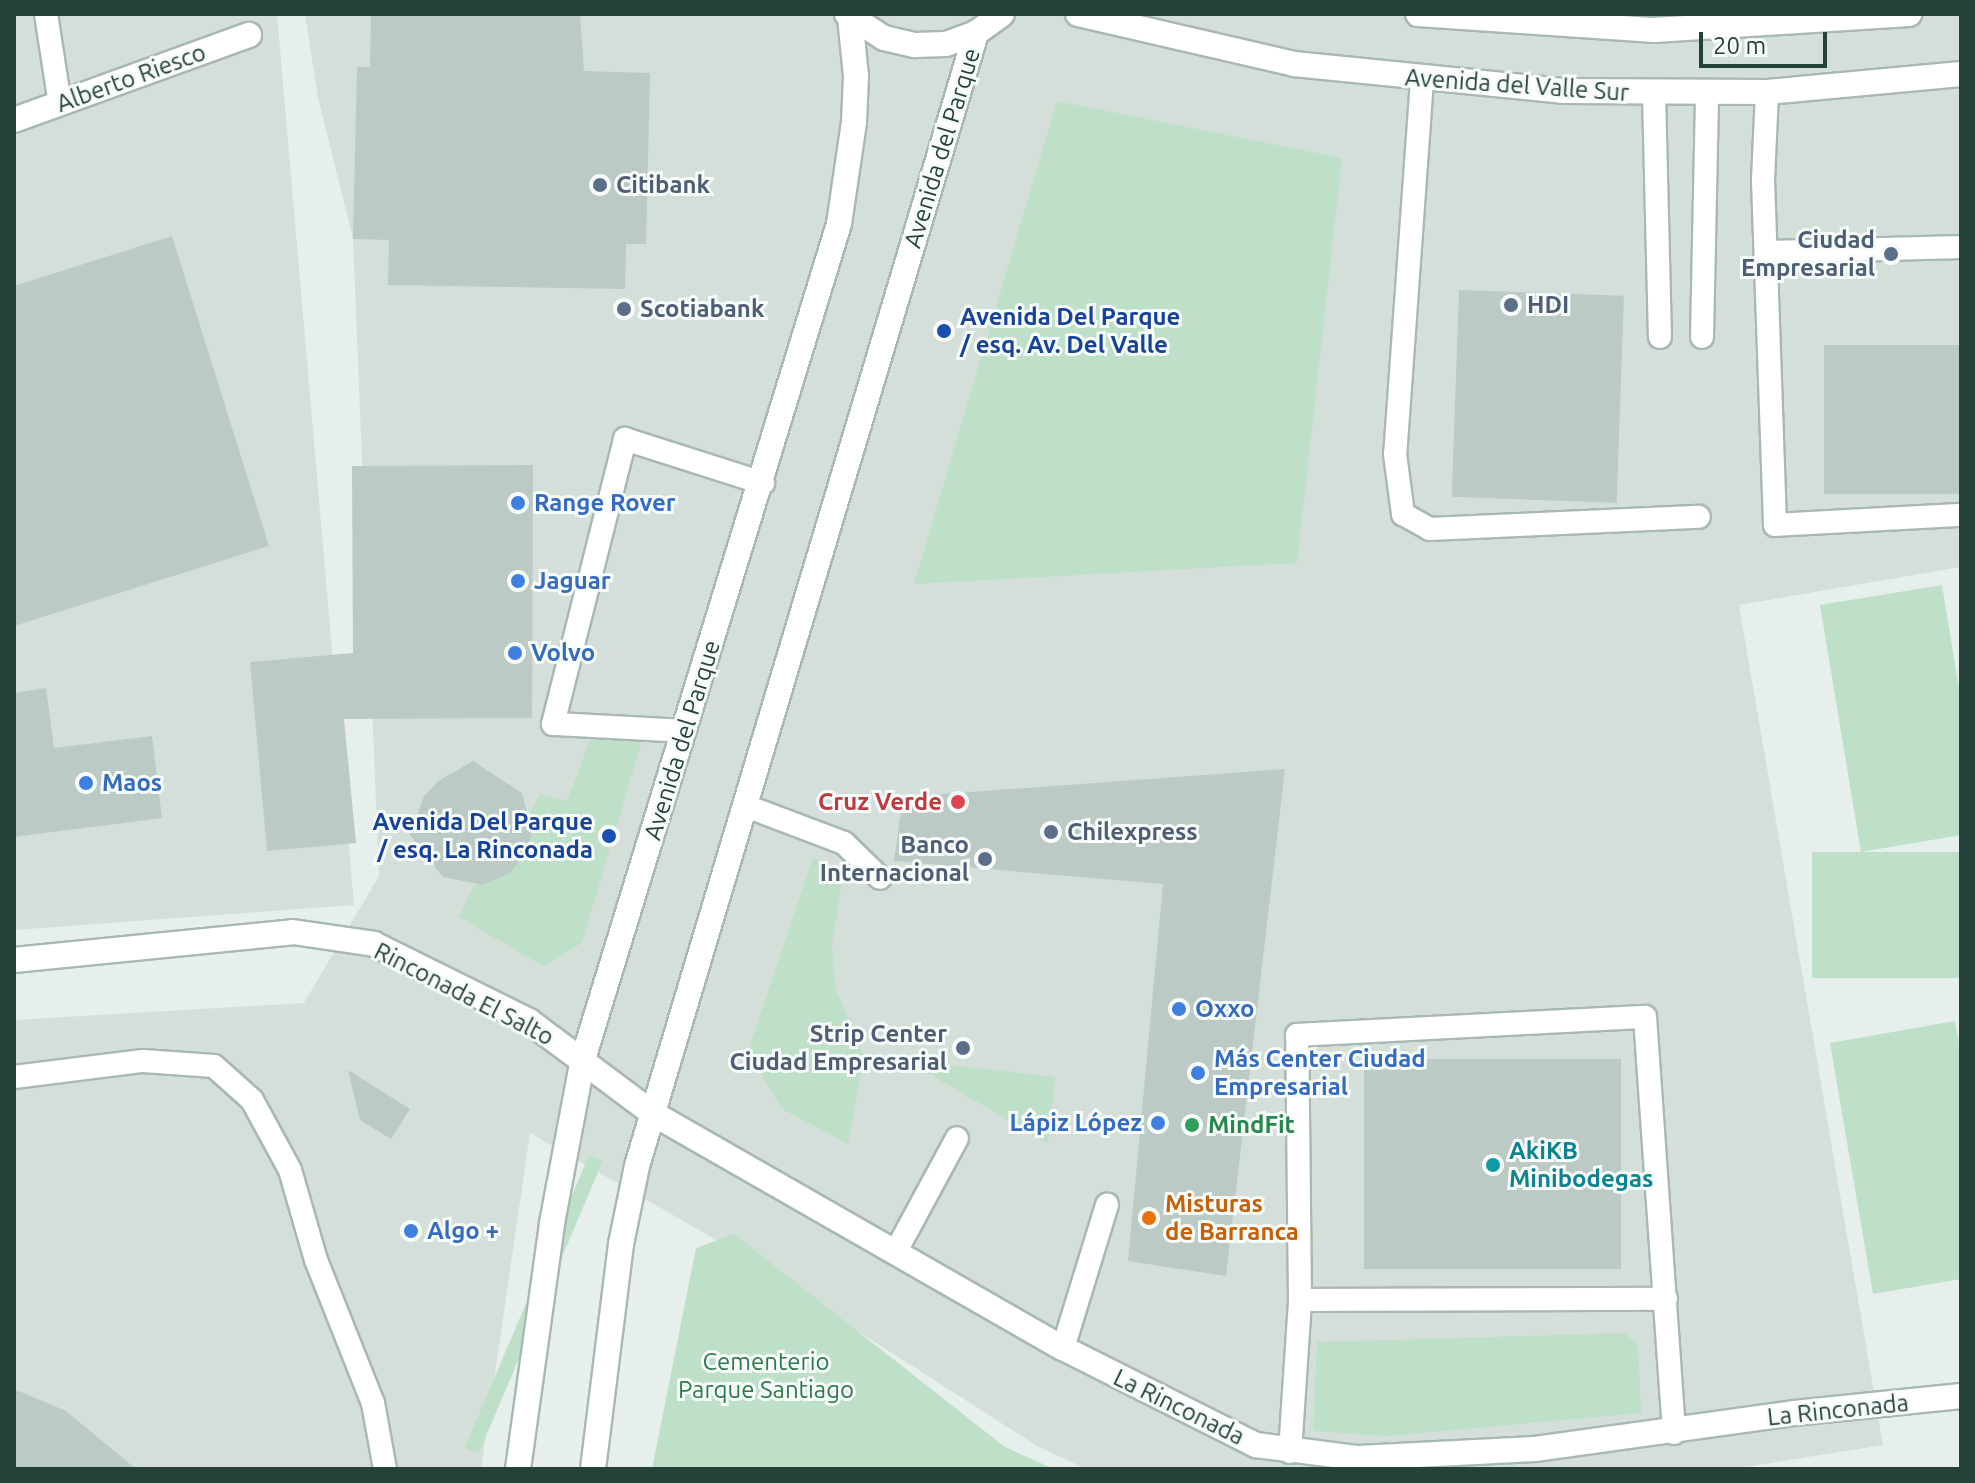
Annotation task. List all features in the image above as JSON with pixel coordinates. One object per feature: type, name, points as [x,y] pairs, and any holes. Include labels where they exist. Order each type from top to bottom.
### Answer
[{"type":"street","points":[[849,15],[884,38],[915,45],[946,44],[976,33],[1002,14]]},
{"type":"street","name":"Avenida del Valle Sur","points":[[1078,14],[1294,64],[1422,80],[1707,95],[1961,74]]},
{"type":"street","points":[[1432,15],[1654,30],[1910,14]]},
{"type":"street","name":"Avenida del Parque","points":[[518,1469],[550,1238],[583,1059],[763,483],[847,183],[856,76],[849,15]]},
{"type":"street","name":"Avenida del Parque","points":[[593,1469],[621,1244],[652,1113],[976,33]]},
{"type":"street","name":"Alberto Riesco","points":[[14,120],[249,35]]},
{"type":"street","name":"Rinconada El Salto","points":[[14,960],[293,932],[374,944],[529,1021],[652,1113]]},
{"type":"street","name":"La Rinconada","points":[[652,1113],[1063,1348],[1204,1423],[1256,1445],[1290,1452],[1372,1458],[1535,1449],[1674,1433],[1794,1413],[1961,1396]]},
{"type":"lane","points":[[46,14],[60,104]]},
{"type":"lane","points":[[1422,80],[1395,454],[1403,514],[1430,529],[1699,517]]},
{"type":"lane","points":[[1767,92],[1763,180],[1769,252],[1775,525],[1961,515]]},
{"type":"lane","points":[[1654,94],[1660,337]]},
{"type":"lane","points":[[1702,337],[1707,95]]},
{"type":"lane","points":[[1769,252],[1961,247]]},
{"type":"lane","points":[[684,731],[553,724],[625,439],[763,483]]},
{"type":"lane","points":[[746,806],[844,843],[880,878]]},
{"type":"lane","points":[[1290,1452],[1300,1300],[1297,1035],[1645,1017],[1674,1433]]},
{"type":"lane","points":[[14,1077],[143,1061],[214,1066],[252,1100],[290,1170],[316,1260],[373,1403],[385,1469]]},
{"type":"lane","points":[[896,1251],[957,1138]]},
{"type":"lane","points":[[1063,1348],[1107,1205]]},
{"type":"lane","points":[[1300,1300],[1666,1299]]},
{"type":"shaded area","points":[[14,14],[277,14],[354,905],[14,930]]},
{"type":"shaded area","points":[[305,14],[1961,14],[1961,567],[1739,605],[1883,1445],[1733,1469],[1086,1469],[1037,1446],[706,1234],[530,1133],[481,1469],[14,1469],[14,1020],[304,1003],[379,876],[353,239],[318,98]]},
{"type":"green space","points":[[1057,101],[1342,158],[1297,563],[914,584]]},
{"type":"green space","points":[[1942,585],[1961,701],[1961,835],[1861,852],[1820,605]]},
{"type":"green space","points":[[591,738],[642,740],[582,943],[543,966],[459,917],[474,885],[510,873],[527,851],[530,812],[540,794],[567,801]]},
{"type":"green space","points":[[1812,852],[1961,852],[1961,978],[1812,978]]},
{"type":"green space","points":[[813,857],[843,876],[832,945],[835,987],[864,1056],[848,1144],[782,1109],[748,1051]]},
{"type":"green space","points":[[1955,1021],[1961,1056],[1961,1279],[1873,1294],[1830,1043]]},
{"type":"green space","points":[[923,1062],[1055,1077],[1048,1144],[921,1069]]},
{"type":"green space","points":[[589,1155],[603,1161],[479,1454],[465,1448]]},
{"type":"green space","name":"Cementerio Parque Santiago","points":[[734,1234],[1005,1447],[1054,1469],[652,1469],[696,1248]]},
{"type":"green space","points":[[1625,1333],[1638,1345],[1641,1413],[1387,1436],[1313,1431],[1317,1342]]},
{"type":"building","points":[[371,14],[580,14],[584,71],[650,73],[646,244],[626,244],[625,289],[388,285],[389,240],[353,239],[357,67],[370,67]]},
{"type":"building","points":[[172,236],[269,546],[14,626],[14,286]]},
{"type":"building","points":[[1459,290],[1624,296],[1617,503],[1452,497]]},
{"type":"building","points":[[1824,345],[1961,345],[1961,494],[1824,494]]},
{"type":"building","points":[[533,465],[532,718],[344,719],[356,843],[267,851],[250,662],[353,653],[352,466]]},
{"type":"building","name":"Maos","points":[[46,688],[54,748],[152,736],[162,818],[14,837],[14,693]]},
{"type":"building","points":[[473,761],[522,793],[532,832],[527,851],[510,873],[483,885],[443,877],[410,835],[424,796],[438,781]]},
{"type":"building","name":"Más Center Ciudad Empresarial","points":[[1285,769],[1226,1276],[1128,1261],[1163,884],[894,861],[903,797]]},
{"type":"building","name":"AkiKB Minibodegas","points":[[1364,1059],[1621,1059],[1621,1269],[1364,1269]]},
{"type":"building","points":[[348,1070],[410,1109],[391,1139],[360,1120]]},
{"type":"building","points":[[14,1389],[66,1411],[136,1469],[14,1469]]},
{"type":"place","name":"Citibank","points":[[600,185]]},
{"type":"place","name":"Ciudad Empresarial","points":[[1891,254]]},
{"type":"place","name":"HDI","points":[[1511,305]]},
{"type":"place","name":"Scotiabank","points":[[624,309]]},
{"type":"place","name":"Avenida Del Parque / esq. Av. Del Valle","points":[[944,331]]},
{"type":"place","name":"Range Rover","points":[[518,503]]},
{"type":"place","name":"Jaguar","points":[[518,581]]},
{"type":"place","name":"Volvo","points":[[515,653]]},
{"type":"place","name":"Maos","points":[[86,783]]},
{"type":"place","name":"Cruz Verde","points":[[958,802]]},
{"type":"place","name":"Chilexpress","points":[[1051,832]]},
{"type":"place","name":"Avenida Del Parque / esq. La Rinconada","points":[[609,836]]},
{"type":"place","name":"Banco Internacional","points":[[985,859]]},
{"type":"place","name":"Oxxo","points":[[1179,1009]]},
{"type":"place","name":"Strip Center Ciudad Empresarial","points":[[963,1048]]},
{"type":"place","name":"Más Center Ciudad Empresarial","points":[[1198,1073]]},
{"type":"place","name":"Lápiz López","points":[[1158,1123]]},
{"type":"place","name":"MindFit","points":[[1192,1125]]},
{"type":"place","name":"AkiKB Minibodegas","points":[[1493,1165]]},
{"type":"place","name":"Misturas de Barranca","points":[[1149,1218]]},
{"type":"place","name":"Algo +","points":[[411,1231]]}]
